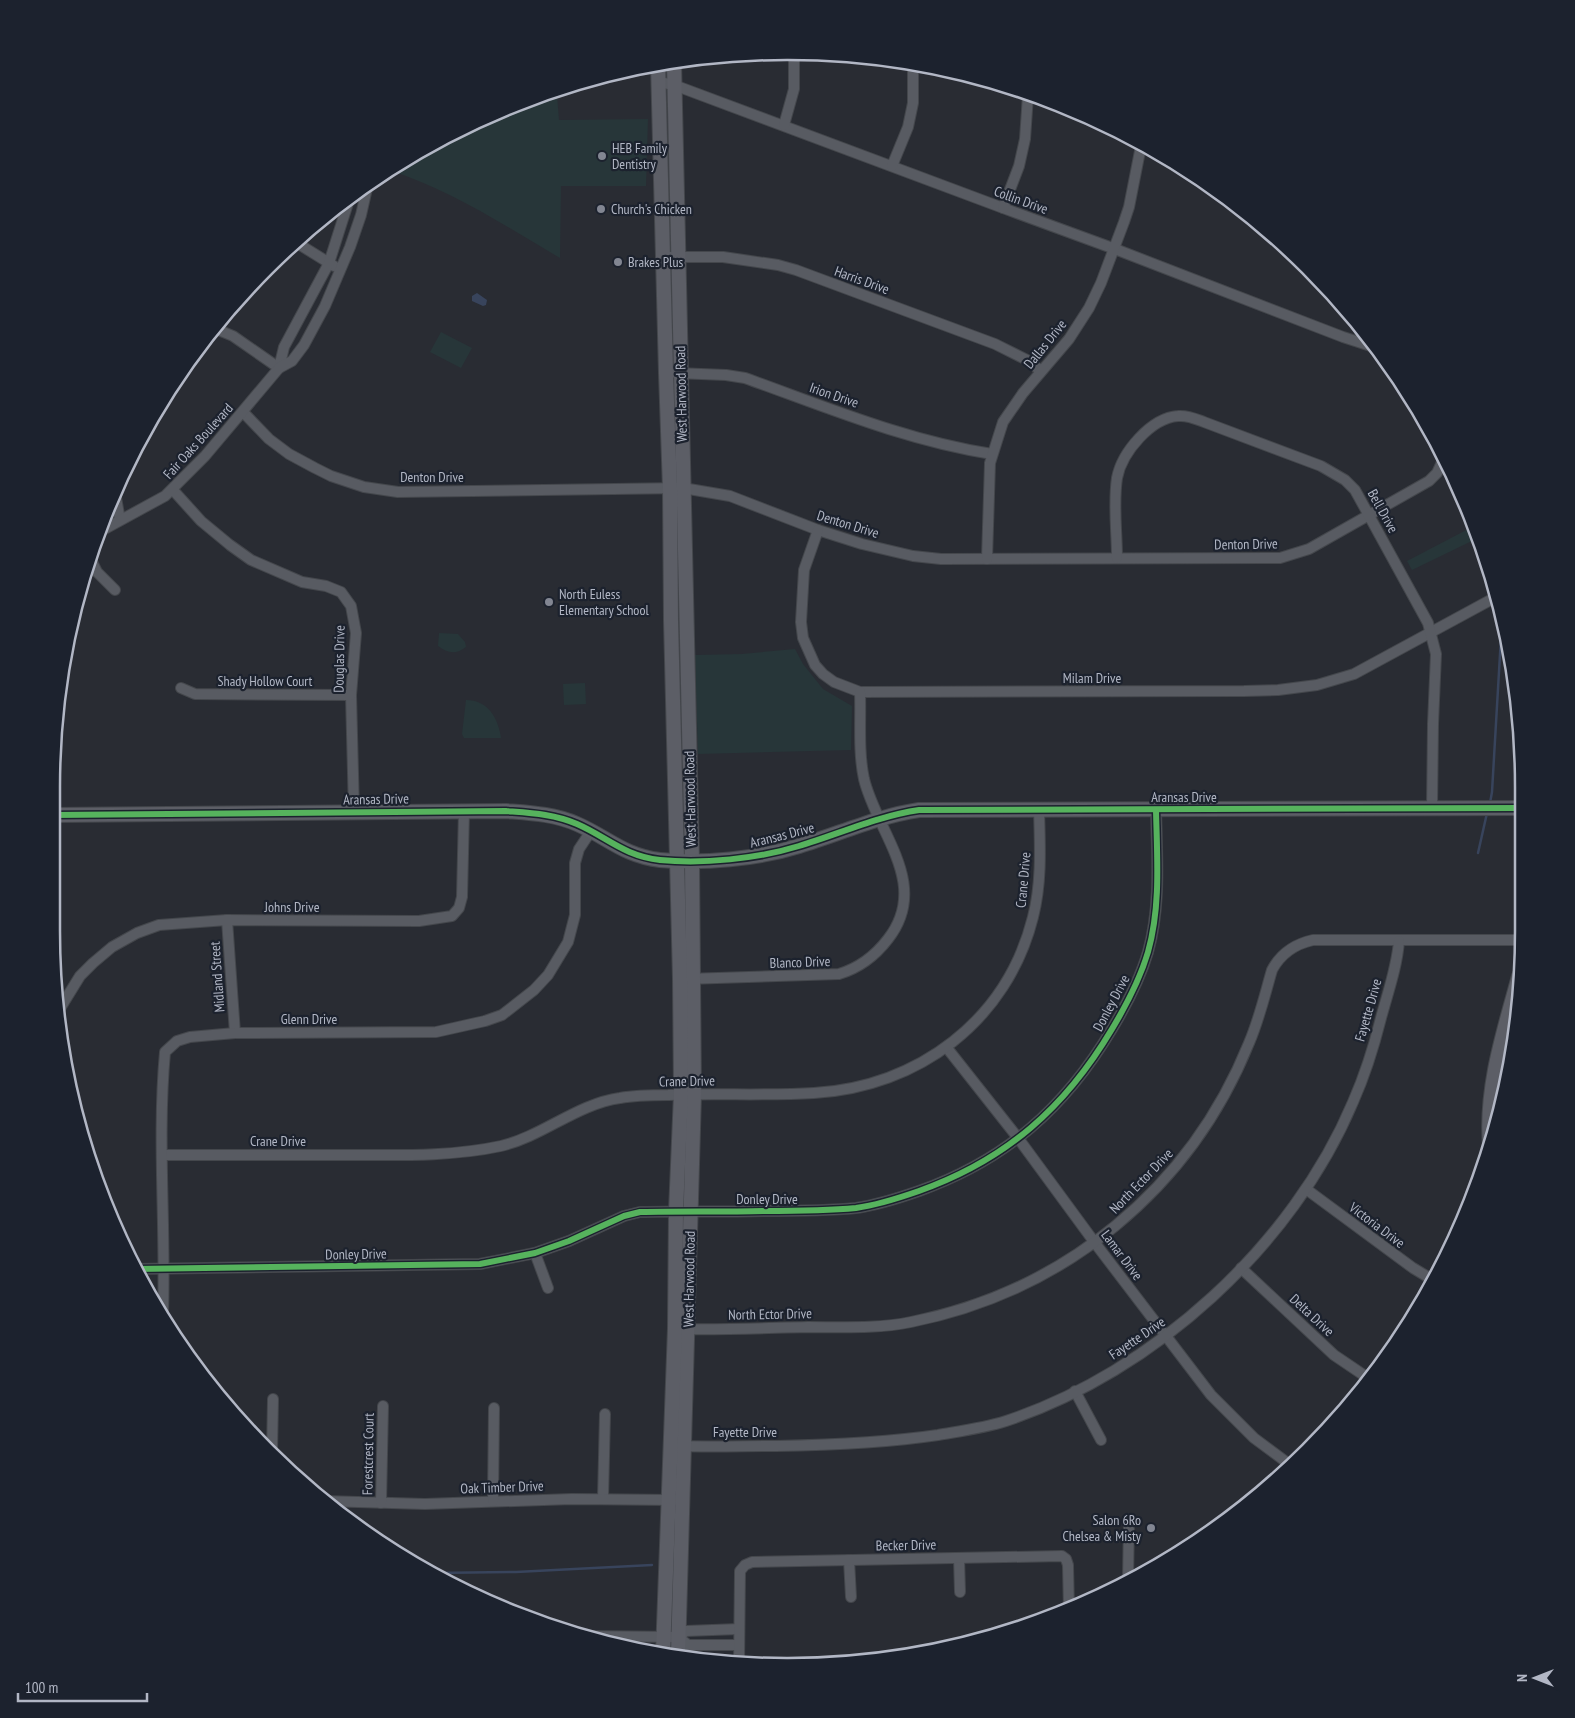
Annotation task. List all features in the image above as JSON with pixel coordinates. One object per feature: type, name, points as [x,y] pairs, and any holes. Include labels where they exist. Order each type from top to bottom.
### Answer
[{"type":"main road","name":"West Harwood Road","points":[[674,69],[680,373],[677,489],[671,598],[676,860],[687,979]]},
{"type":"main road","name":"West Harwood Road","points":[[658,72],[666,373],[686,598],[692,860],[687,979],[688,1094],[675,1500],[678,1649]]},
{"type":"main road","points":[[671,598],[686,598]]},
{"type":"main road","name":"Aransas Drive","points":[[60,815],[506,811],[556,816],[577,824],[621,849],[636,855],[661,860],[692,860],[731,859],[779,852],[880,819],[919,810],[1515,808]]},
{"type":"main road","points":[[1496,1093],[1496,1065],[1510,1010]]},
{"type":"main road","name":"West Harwood Road","points":[[663,1647],[675,1500]]},
{"type":"street","points":[[784,125],[794,89],[794,60]]},
{"type":"street","points":[[892,166],[908,127],[912,103],[913,71]]},
{"type":"street","name":"Collin Drive","points":[[659,82],[674,85],[784,125],[1364,344]]},
{"type":"street","points":[[1003,208],[1019,166],[1025,139],[1028,101]]},
{"type":"street","name":"Dallas Drive","points":[[987,559],[990,463],[1003,422],[1012,408],[1078,326],[1101,283],[1115,249],[1129,206],[1140,151]]},
{"type":"street","name":"Fair Oaks Boulevard","points":[[109,526],[173,490],[205,456],[279,368],[292,360],[304,346],[326,306],[341,271],[361,215],[365,196]]},
{"type":"street","name":"Fair Oaks Boulevard","points":[[279,368],[284,347],[329,263],[346,209]]},
{"type":"street","points":[[302,246],[341,271]]},
{"type":"street","name":"Harris Drive","points":[[663,256],[723,257],[778,265],[796,270],[996,344],[1028,360],[1041,371]]},
{"type":"street","points":[[222,331],[233,336],[279,368]]},
{"type":"street","name":"Irion Drive","points":[[666,373],[726,374],[745,378],[909,436],[942,446],[992,454]]},
{"type":"street","name":"Denton Drive","points":[[242,412],[269,439],[290,454],[331,476],[364,487],[398,492],[677,489],[730,496],[818,530],[869,546],[913,556],[941,559],[1280,558],[1309,549],[1429,481],[1437,473],[1440,466]]},
{"type":"street","name":"Bell Drive","points":[[1117,558],[1115,494],[1118,476],[1132,447],[1151,427],[1170,417],[1190,417],[1321,466],[1345,480],[1355,490],[1428,623],[1436,654],[1432,810]]},
{"type":"street","name":"Douglas Drive","points":[[173,490],[201,521],[252,560],[302,582],[326,586],[341,592],[351,606],[356,634],[351,695],[354,812]]},
{"type":"street","points":[[117,504],[120,520]]},
{"type":"street","name":"Milam Drive","points":[[818,530],[804,570],[801,622],[803,638],[815,665],[823,674],[834,682],[860,692],[1244,692],[1299,688],[1317,685],[1354,674],[1490,601]]},
{"type":"street","points":[[95,568],[115,590]]},
{"type":"street","name":"Shady Hollow Court","points":[[181,688],[195,694],[351,695]]},
{"type":"street","name":"Blanco Drive","points":[[687,979],[839,974],[870,959],[895,929],[904,901],[903,873],[894,848],[874,811],[864,779],[861,758],[860,692]]},
{"type":"street","name":"Crane Drive","points":[[162,1155],[447,1154],[502,1146],[531,1135],[604,1101],[629,1097],[688,1094],[813,1093],[859,1088],[898,1075],[947,1048],[983,1013],[1014,967],[1033,920],[1037,898],[1040,876],[1039,810]]},
{"type":"street","name":"Donley Drive","points":[[144,1269],[473,1265],[535,1253],[569,1241],[624,1216],[640,1212],[810,1211],[857,1208],[887,1201],[950,1180],[990,1158],[1037,1124],[1062,1099],[1084,1072],[1124,1010],[1138,981],[1148,951],[1156,909],[1156,810]]},
{"type":"street","name":"Johns Drive","points":[[64,1002],[80,976],[112,947],[137,933],[159,925],[227,920],[419,922],[452,916],[459,908],[462,897],[464,811]]},
{"type":"street","name":"Glenn Drive","points":[[163,1304],[165,1269],[162,1155],[165,1052],[177,1041],[190,1037],[235,1032],[436,1032],[485,1021],[502,1015],[539,985],[568,942],[576,915],[576,863],[579,849],[590,831]]},
{"type":"street","name":"Midland Street","points":[[227,920],[235,1032]]},
{"type":"street","name":"North Ector Drive","points":[[681,1329],[860,1326],[910,1322],[996,1298],[1026,1284],[1095,1243],[1124,1220],[1174,1170],[1196,1140],[1229,1086],[1249,1043],[1272,970],[1284,953],[1304,942],[1313,940],[1515,940]]},
{"type":"street","name":"Fayette Drive","points":[[676,1446],[844,1445],[904,1440],[967,1430],[1005,1421],[1045,1406],[1140,1354],[1166,1336],[1219,1290],[1241,1268],[1279,1225],[1306,1189],[1328,1153],[1353,1103],[1377,1034],[1398,956],[1398,940]]},
{"type":"street","name":"Lamar Drive","points":[[947,1048],[1018,1138],[1211,1395],[1254,1438],[1285,1460]]},
{"type":"street","name":"Victoria Drive","points":[[1306,1189],[1413,1268],[1427,1276]]},
{"type":"street","points":[[535,1253],[548,1288]]},
{"type":"street","name":"Delta Drive","points":[[1241,1268],[1334,1355],[1363,1375]]},
{"type":"street","points":[[1075,1391],[1101,1440]]},
{"type":"street","points":[[272,1444],[273,1399]]},
{"type":"street","name":"Forestcrest Court","points":[[381,1503],[383,1406]]},
{"type":"street","points":[[493,1501],[494,1408]]},
{"type":"street","points":[[604,1499],[606,1414]]},
{"type":"street","name":"Oak Timber Drive","points":[[336,1501],[425,1504],[604,1499],[675,1500]]},
{"type":"street","points":[[1128,1573],[1129,1519]]},
{"type":"street","name":"Becker Drive","points":[[739,1629],[740,1570],[752,1562],[1062,1556],[1066,1559],[1069,1573],[1070,1601]]},
{"type":"street","points":[[960,1558],[960,1592]]},
{"type":"street","points":[[849,1560],[851,1597]]},
{"type":"street","points":[[678,1637],[686,1631],[739,1629],[739,1656]]},
{"type":"street","points":[[612,1636],[664,1636],[678,1637],[688,1644],[739,1645]]},
{"type":"shaded area","points":[[557,98],[559,120],[648,119],[646,186],[561,186],[560,258],[498,221],[433,187],[398,173],[424,157],[466,135],[509,115]]},
{"type":"shaded area","points":[[441,332],[472,348],[461,368],[430,352]]},
{"type":"shaded area","points":[[1467,530],[1471,541],[1412,570],[1407,561]]},
{"type":"shaded area","points":[[439,633],[458,634],[465,642],[466,647],[455,652],[445,650],[438,646]]},
{"type":"shaded area","points":[[795,649],[803,664],[823,689],[852,706],[851,750],[698,754],[695,655],[742,654]]},
{"type":"shaded area","points":[[585,683],[586,704],[564,705],[563,684]]},
{"type":"shaded area","points":[[466,700],[480,703],[491,711],[501,738],[464,738],[462,734]]},
{"type":"water","points":[[477,293],[487,300],[486,305],[483,306],[472,301],[472,296]]},
{"type":"waterway","points":[[1490,803],[1501,644]]},
{"type":"waterway","points":[[1478,853],[1487,813]]},
{"type":"waterway","points":[[447,1573],[516,1572],[652,1565]]},
{"type":"cycle path","points":[[60,815],[506,811],[542,814],[560,818],[588,829],[636,855],[647,858],[677,861],[712,861],[748,857],[783,850],[874,821],[919,810],[1515,808]]},
{"type":"cycle path","points":[[144,1269],[480,1264],[535,1253],[569,1241],[624,1216],[640,1212],[798,1211],[856,1208],[896,1199],[950,1178],[979,1164],[1006,1147],[1053,1107],[1094,1057],[1123,1010],[1133,991],[1148,952],[1155,917],[1157,899],[1156,810]]},
{"type":"place","name":"HEB Family Dentistry","points":[[602,156]]},
{"type":"place","name":"Church's Chicken","points":[[601,209]]},
{"type":"place","name":"Brakes Plus","points":[[618,262]]},
{"type":"place","name":"North Euless Elementary School","points":[[549,602]]},
{"type":"place","name":"Salon 6Ro Chelsea & Misty","points":[[1151,1528]]}]
